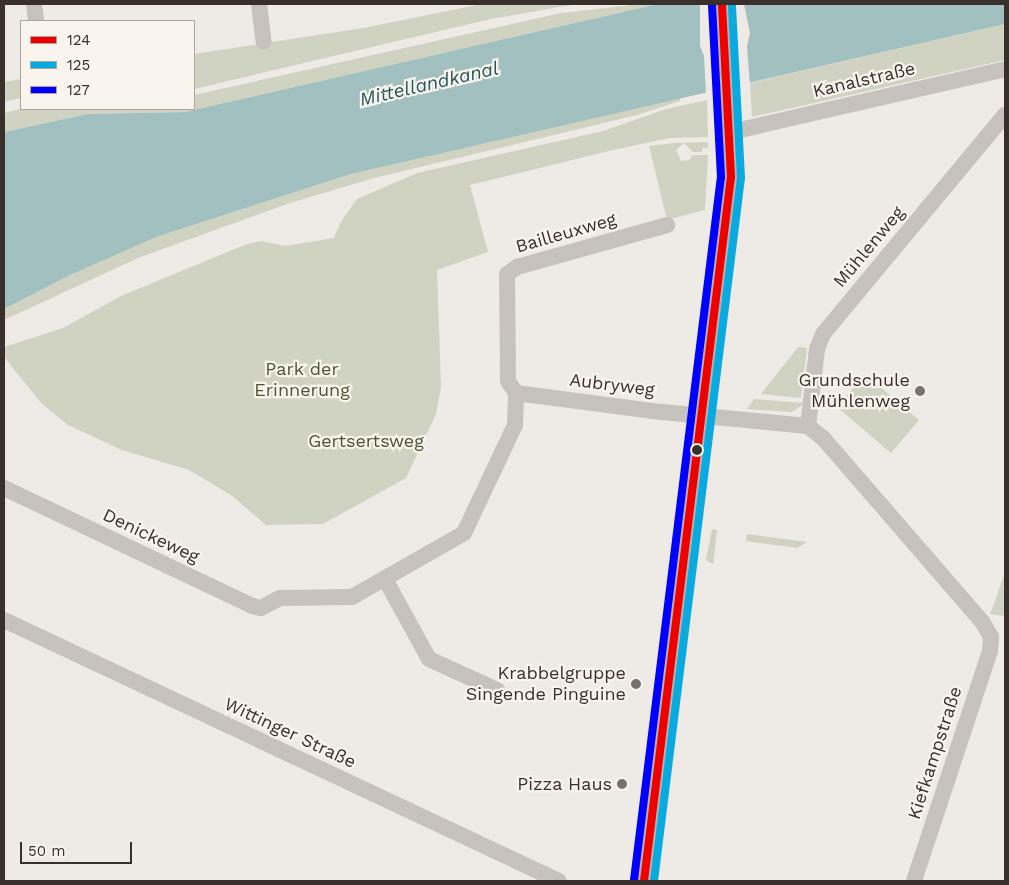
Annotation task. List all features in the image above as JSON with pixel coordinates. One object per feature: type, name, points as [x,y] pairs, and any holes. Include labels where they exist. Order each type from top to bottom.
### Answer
[{"type":"main road","points":[[644,881],[732,177],[731,121],[722,4]]},
{"type":"street","points":[[34,4],[36,20]]},
{"type":"street","points":[[259,4],[264,42]]},
{"type":"street","name":"Kanalstraße","points":[[731,121],[1005,69]]},
{"type":"street","name":"Mühlenweg","points":[[808,426],[817,349],[823,334],[1005,115]]},
{"type":"street","name":"Bailleuxweg","points":[[516,393],[508,381],[507,274],[517,267],[667,225]]},
{"type":"street","points":[[497,690],[428,659],[385,579],[458,539],[468,527],[515,426],[516,393]]},
{"type":"street","name":"Aubryweg","points":[[516,393],[808,426]]},
{"type":"street","points":[[808,426],[823,438],[998,638]]},
{"type":"street","name":"Denickeweg","points":[[4,488],[252,606],[261,608],[280,598],[352,597],[385,579]]},
{"type":"street","name":"Wittinger Straße","points":[[4,620],[559,881]]},
{"type":"street","name":"Kiefkampstraße","points":[[914,881],[990,650],[998,638]]},
{"type":"green space","points":[[482,4],[577,4],[491,19],[195,89],[195,54],[363,28]]},
{"type":"green space","points":[[641,4],[658,4],[195,110],[195,95],[561,13]]},
{"type":"green space","points":[[1005,24],[1005,60],[752,117],[750,83]]},
{"type":"green space","points":[[20,79],[20,98],[4,102],[4,82]]},
{"type":"green space","points":[[680,97],[680,101],[637,115],[374,178],[287,204],[138,258],[4,320],[4,309],[70,275],[159,236],[351,174]]},
{"type":"green space","name":"Park der Erinnerung","points":[[707,100],[708,137],[670,138],[470,185],[488,252],[437,270],[441,387],[436,414],[406,478],[323,524],[266,525],[231,495],[189,470],[122,450],[68,425],[42,404],[4,357],[4,347],[63,328],[121,296],[247,244],[262,241],[285,246],[334,238],[342,220],[357,199],[417,173],[603,131],[666,109]]},
{"type":"green space","points":[[20,109],[194,110],[185,112],[88,114],[4,132],[4,113]]},
{"type":"green space","points":[[708,142],[708,148],[702,148],[702,152],[693,152],[684,143],[676,150],[681,161],[689,160],[693,155],[708,155],[705,210],[667,220],[649,146],[674,143]]},
{"type":"green space","points":[[798,347],[807,348],[801,398],[761,394]]},
{"type":"green space","points":[[865,374],[919,420],[891,453],[837,407]]},
{"type":"green space","points":[[754,399],[805,403],[792,412],[747,409]]},
{"type":"green space","points":[[712,529],[717,530],[713,564],[706,560]]},
{"type":"green space","points":[[747,534],[807,542],[797,548],[746,541]]},
{"type":"green space","points":[[1005,573],[1005,616],[990,614],[992,609]]},
{"type":"water","name":"Mittellandkanal","points":[[658,4],[1005,4],[1005,24],[351,174],[159,236],[70,275],[4,309],[4,132],[88,114],[185,112]]},
{"type":"pier","points":[[700,4],[744,4],[750,33],[747,46],[750,85],[706,94],[704,56],[700,46]]},
{"type":"transit line","name":"124","points":[[644,881],[731,177],[722,4]]},
{"type":"transit line","name":"125","points":[[654,881],[741,178],[732,4]]},
{"type":"transit line","name":"127","points":[[634,880],[721,177],[712,5]]},
{"type":"place","name":"Grundschule Mühlenweg","points":[[920,391]]},
{"type":"place","name":"Krabbelgruppe Singende Pinguine","points":[[636,684]]},
{"type":"place","name":"Pizza Haus","points":[[622,784]]},
{"type":"park label","name":"Gertsertsweg","points":[[366,441]]}]
